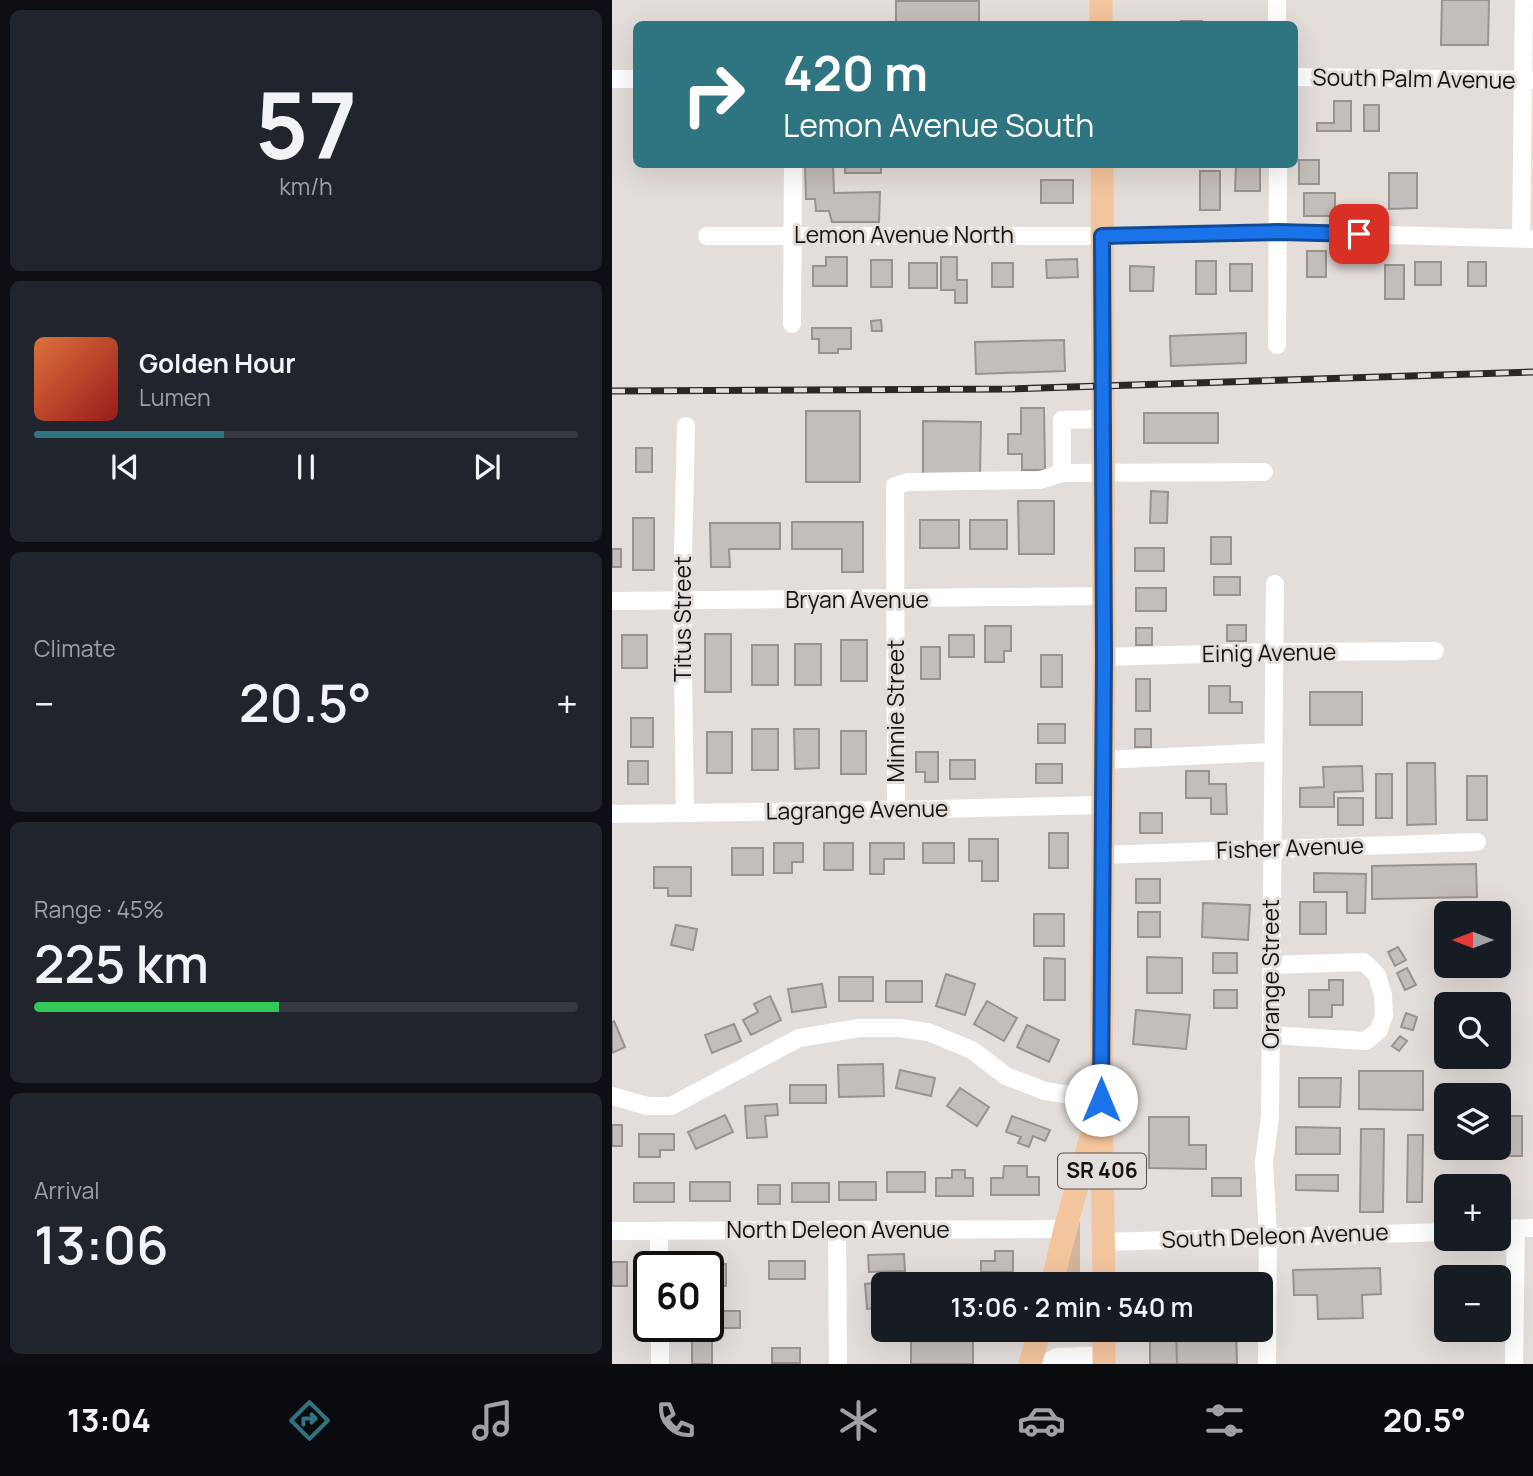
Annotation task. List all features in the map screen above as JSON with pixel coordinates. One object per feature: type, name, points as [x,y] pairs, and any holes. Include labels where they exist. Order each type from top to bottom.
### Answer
[{"type":"main road","points":[[1101,0],[1101,21]]},
{"type":"main road","name":"SR 406","points":[[1102,168],[1104,657],[1101,1100],[1104,1272]]},
{"type":"main road","points":[[1055,1272],[1101,1100]]},
{"type":"main road","points":[[1030,1364],[1036,1342]]},
{"type":"street","points":[[1277,0],[1277,21]]},
{"type":"street","points":[[1524,0],[1528,80],[1527,239]]},
{"type":"street","name":"South Palm Avenue","points":[[1298,77],[1528,80]]},
{"type":"street","points":[[612,79],[633,79]]},
{"type":"street","points":[[792,324],[793,168]]},
{"type":"street","points":[[1277,345],[1278,168]]},
{"type":"street","name":"Lemon Avenue North","points":[[707,236],[1102,236],[1278,232],[1527,239]]},
{"type":"street","points":[[1103,419],[1062,420],[1062,473],[1264,472]]},
{"type":"street","name":"Titus Street","points":[[685,812],[681,600],[686,426]]},
{"type":"street","name":"Minnie Street","points":[[896,810],[895,486],[908,482],[1040,480],[1062,473]]},
{"type":"street","name":"Orange Street","points":[[1266,1364],[1268,1236],[1264,1163],[1270,1117],[1275,584]]},
{"type":"street","name":"Bryan Avenue","points":[[612,601],[1103,596]]},
{"type":"street","name":"Einig Avenue","points":[[1104,657],[1435,651]]},
{"type":"street","points":[[1103,760],[1273,752]]},
{"type":"street","name":"Lagrange Avenue","points":[[612,814],[1102,805]]},
{"type":"street","name":"Fisher Avenue","points":[[1102,855],[1477,842]]},
{"type":"street","points":[[1271,965],[1364,962],[1377,975],[1383,995],[1384,1015],[1379,1030],[1366,1041],[1271,1035]]},
{"type":"street","points":[[612,1096],[646,1106],[671,1106],[799,1038],[859,1028],[886,1028],[928,1032],[971,1050],[1006,1076],[1025,1084],[1045,1091],[1101,1100]]},
{"type":"street","points":[[1514,1364],[1516,1228]]},
{"type":"street","points":[[837,1229],[838,1364]]},
{"type":"street","name":"North Deleon Avenue","points":[[612,1231],[1065,1229]]},
{"type":"street","points":[[659,1231],[659,1251]]},
{"type":"street","name":"South Deleon Avenue","points":[[1103,1242],[1434,1232]]},
{"type":"street","points":[[660,1342],[660,1364]]},
{"type":"street","points":[[1044,1364],[1057,1357],[1104,1359]]},
{"type":"shaded area","points":[[1080,1220],[1080,1272],[1065,1272]]},
{"type":"building","points":[[1442,0],[1489,0],[1488,45],[1441,45]]},
{"type":"building","points":[[896,1],[979,1],[979,21],[896,21]]},
{"type":"building","points":[[1334,101],[1351,101],[1351,131],[1317,131],[1317,123],[1334,123]]},
{"type":"building","points":[[1364,105],[1379,105],[1379,131],[1364,131]]},
{"type":"building","points":[[1299,160],[1319,160],[1319,184],[1299,184]]},
{"type":"building","points":[[805,168],[833,168],[834,193],[880,192],[879,222],[832,222],[829,211],[816,211],[815,199],[806,199]]},
{"type":"building","points":[[845,168],[881,168],[881,173],[845,173]]},
{"type":"building","points":[[1236,168],[1260,168],[1260,191],[1235,191]]},
{"type":"building","points":[[1200,171],[1220,171],[1220,210],[1200,210]]},
{"type":"building","points":[[1389,173],[1417,173],[1417,208],[1389,209]]},
{"type":"building","points":[[1041,180],[1073,180],[1073,203],[1041,203]]},
{"type":"building","points":[[1304,193],[1335,193],[1335,216],[1304,216]]},
{"type":"building","points":[[1307,251],[1326,251],[1326,277],[1307,277]]},
{"type":"building","points":[[826,257],[847,257],[847,286],[813,286],[813,266],[826,266]]},
{"type":"building","points":[[941,257],[957,257],[957,280],[967,280],[967,303],[955,303],[955,290],[941,290]]},
{"type":"building","points":[[1077,259],[1078,277],[1047,278],[1046,260]]},
{"type":"building","points":[[871,260],[892,260],[892,287],[871,287]]},
{"type":"building","points":[[1196,261],[1216,261],[1216,294],[1196,294]]},
{"type":"building","points":[[1415,262],[1441,262],[1441,285],[1415,285]]},
{"type":"building","points":[[1468,262],[1486,262],[1486,286],[1468,286]]},
{"type":"building","points":[[909,263],[937,263],[937,288],[909,288]]},
{"type":"building","points":[[992,263],[1013,263],[1013,287],[992,287]]},
{"type":"building","points":[[1230,264],[1252,264],[1252,291],[1230,291]]},
{"type":"building","points":[[1385,265],[1404,265],[1404,299],[1385,299]]},
{"type":"building","points":[[1130,266],[1154,267],[1153,291],[1130,291]]},
{"type":"building","points":[[881,320],[882,331],[872,331],[871,321]]},
{"type":"building","points":[[812,328],[851,328],[851,349],[838,349],[838,353],[819,353],[819,339],[812,339]]},
{"type":"building","points":[[1246,333],[1246,363],[1171,366],[1170,336]]},
{"type":"building","points":[[1064,340],[1065,371],[976,374],[975,342]]},
{"type":"building","points":[[1021,408],[1044,408],[1045,470],[1022,470],[1022,454],[1008,454],[1008,434],[1021,434]]},
{"type":"building","points":[[806,411],[860,411],[860,482],[806,482]]},
{"type":"building","points":[[1144,413],[1218,413],[1218,443],[1144,443]]},
{"type":"building","points":[[923,421],[981,422],[980,474],[923,474]]},
{"type":"building","points":[[636,448],[652,448],[652,472],[636,472]]},
{"type":"building","points":[[1151,491],[1168,492],[1167,523],[1150,523]]},
{"type":"building","points":[[1018,501],[1054,501],[1054,554],[1019,554]]},
{"type":"building","points":[[633,518],[654,518],[654,570],[633,570]]},
{"type":"building","points":[[920,520],[959,520],[959,548],[920,548]]},
{"type":"building","points":[[970,520],[1007,520],[1007,549],[970,549]]},
{"type":"building","points":[[792,522],[863,522],[863,572],[842,572],[842,549],[792,549]]},
{"type":"building","points":[[710,523],[780,523],[780,549],[729,549],[730,567],[711,567]]},
{"type":"building","points":[[1211,537],[1231,537],[1231,564],[1211,564]]},
{"type":"building","points":[[1135,548],[1164,548],[1164,571],[1135,571]]},
{"type":"building","points":[[612,549],[621,549],[621,567],[612,567]]},
{"type":"building","points":[[1214,577],[1240,577],[1240,595],[1214,595]]},
{"type":"building","points":[[1136,588],[1166,588],[1166,611],[1136,611]]},
{"type":"building","points":[[1227,625],[1246,625],[1246,641],[1227,641]]},
{"type":"building","points":[[985,626],[1011,626],[1011,651],[1004,651],[1004,662],[985,662]]},
{"type":"building","points":[[1136,628],[1152,628],[1152,645],[1136,645]]},
{"type":"building","points":[[705,634],[731,634],[731,692],[705,692]]},
{"type":"building","points":[[622,635],[647,635],[647,668],[622,668]]},
{"type":"building","points":[[949,635],[974,635],[974,657],[949,657]]},
{"type":"building","points":[[841,640],[867,640],[867,681],[841,681]]},
{"type":"building","points":[[795,644],[821,644],[821,685],[795,685]]},
{"type":"building","points":[[752,645],[778,645],[778,685],[752,685]]},
{"type":"building","points":[[921,647],[940,647],[940,679],[921,679]]},
{"type":"building","points":[[1041,655],[1062,655],[1062,687],[1041,687]]},
{"type":"building","points":[[1136,679],[1150,679],[1150,711],[1136,711]]},
{"type":"building","points":[[1209,686],[1230,686],[1230,702],[1242,702],[1242,713],[1209,713]]},
{"type":"building","points":[[1310,692],[1362,692],[1362,725],[1310,725]]},
{"type":"building","points":[[631,718],[653,718],[653,747],[631,747]]},
{"type":"building","points":[[1038,724],[1065,724],[1065,743],[1038,743]]},
{"type":"building","points":[[752,729],[778,729],[778,770],[752,770]]},
{"type":"building","points":[[794,729],[819,729],[819,768],[795,769]]},
{"type":"building","points":[[1135,729],[1151,729],[1151,747],[1135,747]]},
{"type":"building","points":[[841,731],[866,731],[866,774],[841,774]]},
{"type":"building","points":[[707,732],[732,732],[732,773],[707,773]]},
{"type":"building","points":[[916,752],[938,752],[938,782],[925,782],[925,772],[916,772]]},
{"type":"building","points":[[950,760],[975,760],[975,779],[950,779]]},
{"type":"building","points":[[628,761],[648,761],[648,784],[628,784]]},
{"type":"building","points":[[1407,763],[1435,763],[1436,824],[1407,825]]},
{"type":"building","points":[[1036,764],[1062,764],[1062,783],[1036,783]]},
{"type":"building","points":[[1362,766],[1363,791],[1334,792],[1334,807],[1300,807],[1300,788],[1324,787],[1323,767]]},
{"type":"building","points":[[1186,771],[1209,771],[1209,784],[1226,784],[1227,814],[1211,814],[1211,798],[1186,798]]},
{"type":"building","points":[[1376,774],[1392,774],[1392,818],[1376,818]]},
{"type":"building","points":[[1467,776],[1487,776],[1487,820],[1467,820]]},
{"type":"building","points":[[1338,798],[1363,798],[1363,825],[1338,825]]},
{"type":"building","points":[[1140,813],[1162,813],[1162,833],[1140,833]]},
{"type":"building","points":[[1049,833],[1068,833],[1068,868],[1049,868]]},
{"type":"building","points":[[969,839],[998,839],[998,881],[982,881],[982,861],[969,861]]},
{"type":"building","points":[[774,843],[803,843],[803,862],[792,862],[792,873],[774,873]]},
{"type":"building","points":[[824,843],[853,843],[853,870],[824,870]]},
{"type":"building","points":[[870,843],[904,843],[904,859],[884,859],[884,874],[870,874]]},
{"type":"building","points":[[923,843],[954,843],[954,863],[923,863]]},
{"type":"building","points":[[732,848],[763,848],[763,875],[732,875]]},
{"type":"building","points":[[1476,864],[1477,897],[1372,899],[1372,866]]},
{"type":"building","points":[[654,867],[691,867],[691,896],[668,896],[668,888],[654,888]]},
{"type":"building","points":[[1314,873],[1366,874],[1365,913],[1347,913],[1347,892],[1314,892]]},
{"type":"building","points":[[1136,879],[1160,879],[1160,903],[1136,903]]},
{"type":"building","points":[[1300,902],[1326,902],[1326,934],[1300,934]]},
{"type":"building","points":[[1203,903],[1250,905],[1248,940],[1202,937]]},
{"type":"building","points":[[1138,912],[1160,912],[1160,937],[1138,937]]},
{"type":"building","points":[[1034,914],[1064,914],[1064,946],[1034,946]]},
{"type":"building","points":[[676,925],[697,929],[693,950],[671,945]]},
{"type":"building","points":[[1398,947],[1406,960],[1395,966],[1388,952]]},
{"type":"building","points":[[1213,953],[1237,953],[1237,973],[1213,973]]},
{"type":"building","points":[[1147,957],[1182,958],[1182,993],[1147,993]]},
{"type":"building","points":[[1044,958],[1065,959],[1065,1000],[1044,1000]]},
{"type":"building","points":[[1407,968],[1416,985],[1405,990],[1397,973]]},
{"type":"building","points":[[946,974],[975,984],[965,1015],[936,1006]]},
{"type":"building","points":[[839,977],[873,977],[873,1001],[839,1001]]},
{"type":"building","points":[[1329,980],[1343,980],[1343,1005],[1332,1005],[1332,1017],[1309,1017],[1309,990],[1329,990]]},
{"type":"building","points":[[886,981],[922,981],[922,1002],[886,1002]]},
{"type":"building","points":[[822,984],[826,1007],[792,1012],[788,989]]},
{"type":"building","points":[[1214,990],[1237,990],[1237,1008],[1214,1008]]},
{"type":"building","points":[[770,996],[781,1020],[751,1035],[743,1020],[758,1012],[754,1004]]},
{"type":"building","points":[[987,1001],[1017,1018],[1004,1041],[974,1024]]},
{"type":"building","points":[[1136,1010],[1190,1015],[1186,1049],[1133,1044]]},
{"type":"building","points":[[1406,1013],[1417,1017],[1413,1030],[1401,1027]]},
{"type":"building","points":[[614,1021],[625,1047],[612,1053],[612,1022]]},
{"type":"building","points":[[734,1024],[741,1041],[712,1053],[705,1035]]},
{"type":"building","points":[[1027,1025],[1059,1040],[1049,1062],[1017,1047]]},
{"type":"building","points":[[1400,1036],[1407,1041],[1399,1051],[1392,1046]]},
{"type":"building","points":[[883,1064],[884,1096],[839,1097],[838,1065]]},
{"type":"building","points":[[900,1070],[935,1078],[931,1096],[896,1088]]},
{"type":"building","points":[[1359,1071],[1423,1071],[1423,1110],[1359,1109]]},
{"type":"building","points":[[1299,1078],[1341,1078],[1340,1107],[1299,1107]]},
{"type":"building","points":[[790,1085],[826,1085],[826,1103],[790,1103]]},
{"type":"building","points":[[960,1088],[989,1107],[977,1126],[947,1106]]},
{"type":"building","points":[[777,1104],[778,1115],[765,1116],[767,1137],[747,1138],[745,1106]]},
{"type":"building","points":[[725,1115],[733,1132],[696,1149],[688,1132]]},
{"type":"building","points":[[1012,1116],[1050,1130],[1045,1141],[1033,1136],[1029,1147],[1018,1143],[1021,1137],[1006,1132]]},
{"type":"building","points":[[1511,1116],[1522,1116],[1522,1156],[1511,1156]]},
{"type":"building","points":[[1149,1117],[1189,1117],[1189,1145],[1206,1145],[1206,1169],[1149,1168]]},
{"type":"building","points":[[612,1125],[622,1125],[622,1146],[612,1146]]},
{"type":"building","points":[[1296,1127],[1340,1128],[1340,1154],[1296,1154]]},
{"type":"building","points":[[1361,1129],[1384,1129],[1383,1212],[1360,1212]]},
{"type":"building","points":[[639,1134],[674,1134],[674,1150],[660,1150],[660,1157],[639,1157]]},
{"type":"building","points":[[1408,1135],[1423,1135],[1422,1202],[1407,1202]]},
{"type":"building","points":[[1004,1166],[1027,1166],[1027,1177],[1039,1177],[1039,1195],[991,1195],[991,1178],[1003,1178]]},
{"type":"building","points":[[952,1170],[965,1170],[965,1178],[973,1178],[973,1196],[936,1196],[936,1178],[952,1178]]},
{"type":"building","points":[[887,1172],[925,1172],[925,1192],[887,1192]]},
{"type":"building","points":[[1296,1175],[1338,1175],[1338,1191],[1296,1190]]},
{"type":"building","points":[[1212,1178],[1241,1178],[1241,1196],[1212,1196]]},
{"type":"building","points":[[690,1182],[730,1182],[730,1201],[690,1201]]},
{"type":"building","points":[[839,1182],[876,1182],[876,1200],[839,1200]]},
{"type":"building","points":[[634,1183],[674,1183],[674,1202],[634,1202]]},
{"type":"building","points":[[792,1183],[829,1183],[829,1202],[792,1202]]},
{"type":"building","points":[[758,1185],[780,1185],[780,1204],[758,1204]]},
{"type":"building","points":[[995,1251],[1013,1251],[1013,1272],[981,1272],[981,1261],[995,1261]]},
{"type":"building","points":[[904,1254],[905,1271],[869,1272],[868,1255]]},
{"type":"building","points":[[769,1261],[805,1261],[805,1279],[769,1279]]},
{"type":"building","points":[[612,1262],[627,1262],[627,1286],[612,1286]]},
{"type":"building","points":[[724,1264],[726,1264],[724,1286]]},
{"type":"building","points":[[1380,1268],[1381,1294],[1362,1295],[1363,1318],[1318,1319],[1317,1295],[1294,1295],[1293,1270]]},
{"type":"building","points":[[871,1283],[871,1308],[867,1309],[865,1284]]},
{"type":"building","points":[[724,1311],[740,1311],[740,1328],[724,1328]]},
{"type":"building","points":[[692,1342],[712,1342],[712,1364],[692,1364]]},
{"type":"building","points":[[911,1342],[973,1342],[973,1364],[911,1364]]},
{"type":"building","points":[[1150,1342],[1176,1342],[1177,1364],[1150,1364]]},
{"type":"building","points":[[1176,1342],[1236,1342],[1237,1364],[1177,1364]]},
{"type":"building","points":[[772,1348],[800,1348],[800,1363],[772,1363]]},
{"type":"railway","points":[[612,391],[1010,389],[1533,372]]},
{"type":"route","points":[[1101,1100],[1104,657],[1102,236],[1278,232],[1359,234]]}]
